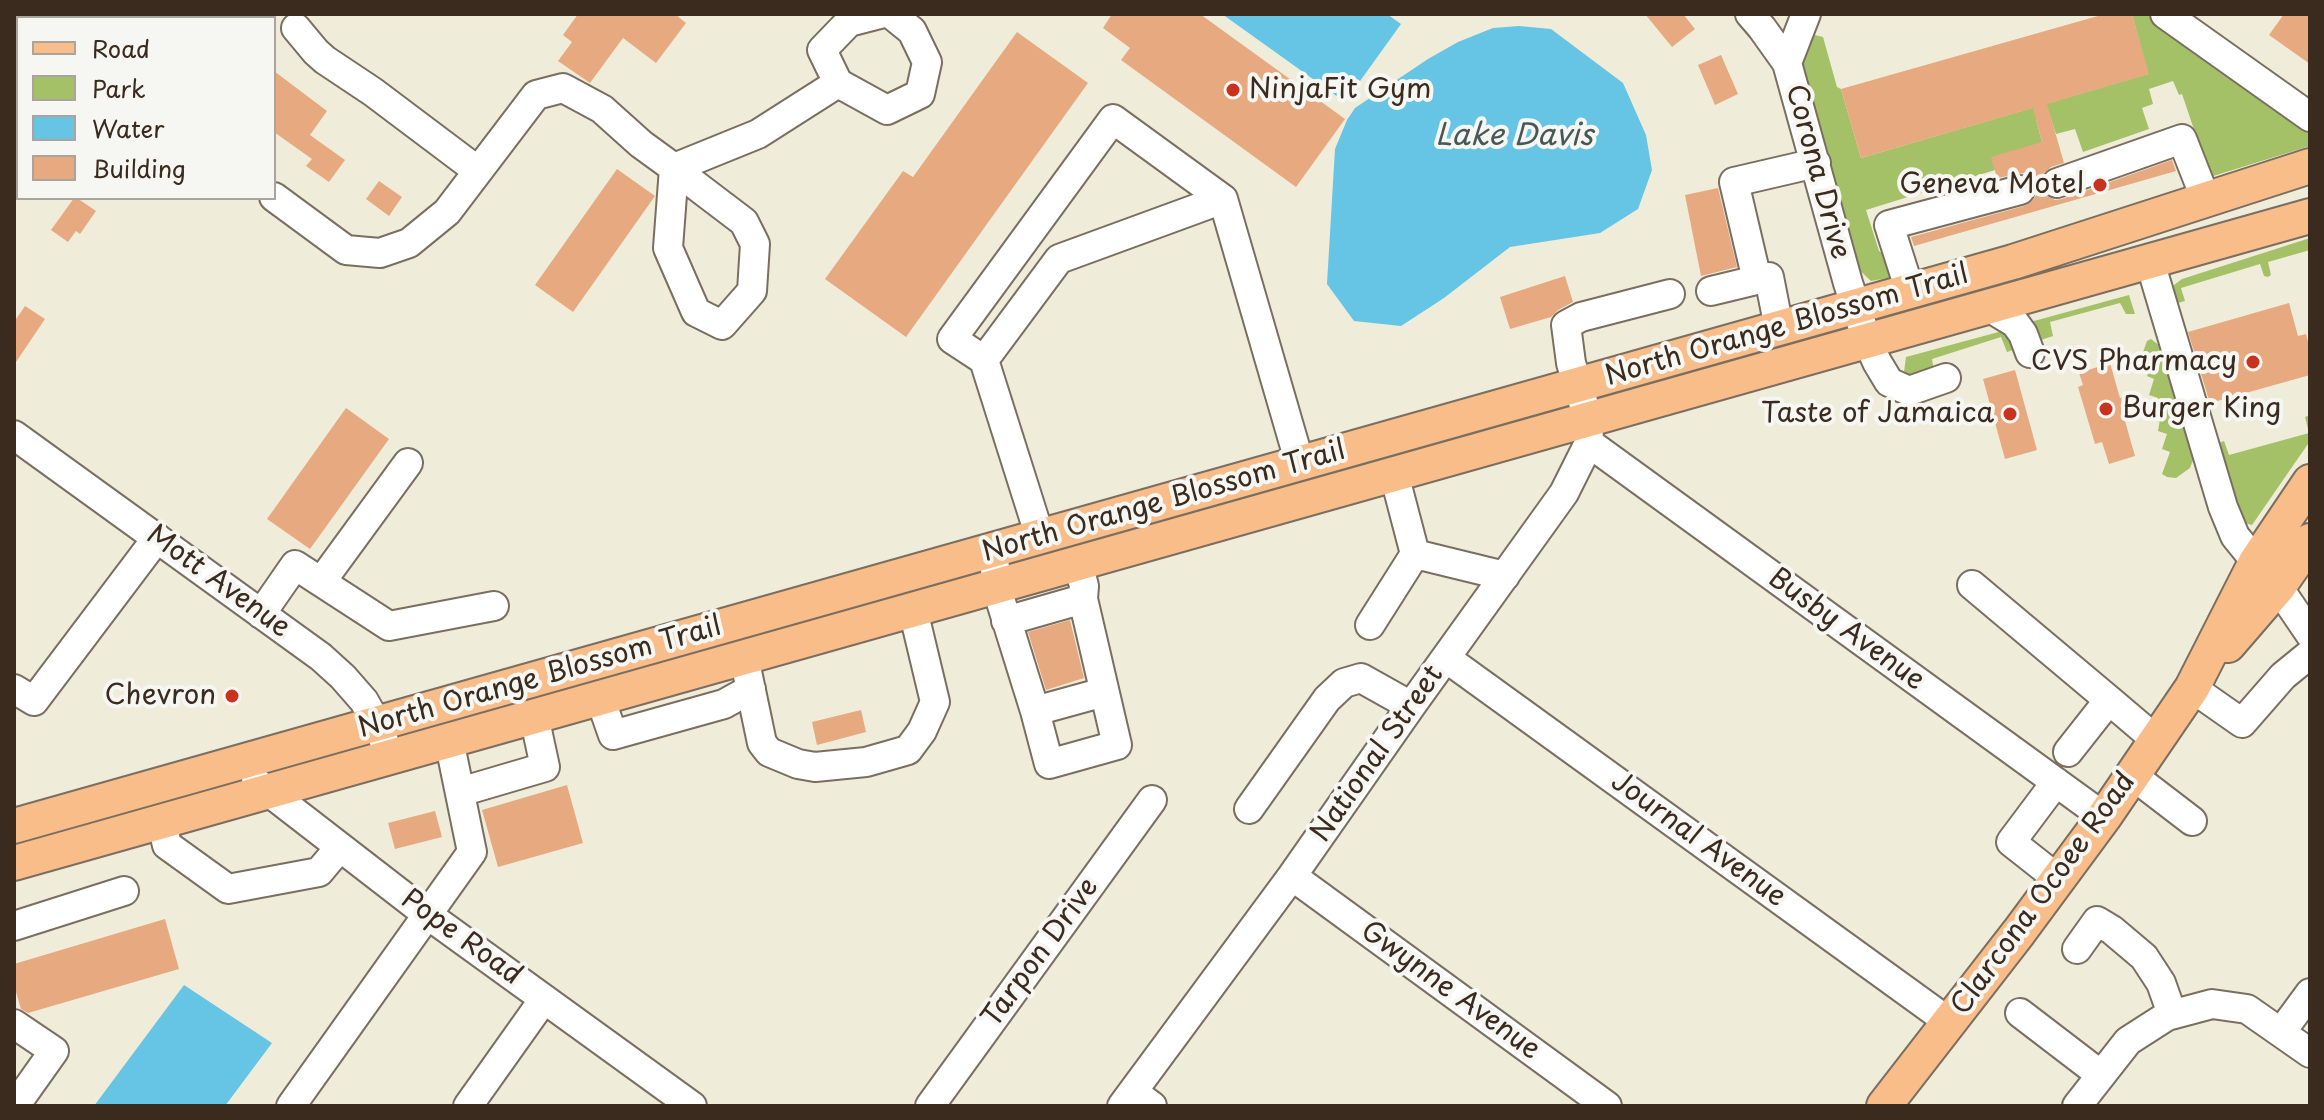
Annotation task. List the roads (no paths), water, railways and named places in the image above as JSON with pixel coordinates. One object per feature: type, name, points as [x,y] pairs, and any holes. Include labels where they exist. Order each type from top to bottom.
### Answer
[{"type":"main road","name":"North Orange Blossom Trail","points":[[14,826],[1855,307],[2041,253],[2310,166]]},
{"type":"main road","name":"North Orange Blossom Trail","points":[[14,863],[600,698],[748,673],[913,610],[1394,474],[1588,431],[1867,340],[2310,216]]},
{"type":"main road","name":"Clarcona Ocoee Road","points":[[2195,683],[2256,562],[2310,482]]},
{"type":"main road","points":[[2278,587],[2284,554],[2310,498]]},
{"type":"main road","name":"Clarcona Ocoee Road","points":[[1884,1106],[2104,817],[2195,683],[2278,587],[2310,541]]},
{"type":"street","points":[[880,14],[849,22],[822,50],[838,83],[887,110],[920,94],[927,62],[912,31],[891,14]]},
{"type":"street","name":"Corona Drive","points":[[1750,14],[1787,63],[1855,307],[1867,340],[1889,382],[1909,391],[1946,378]]},
{"type":"street","points":[[1787,63],[1806,14]]},
{"type":"street","points":[[2165,14],[2310,117]]},
{"type":"street","points":[[296,28],[325,60],[386,101],[478,171]]},
{"type":"street","points":[[674,168],[758,134],[838,83]]},
{"type":"street","points":[[276,198],[346,250],[380,253],[409,243],[447,212],[536,95],[563,88],[602,109],[641,144],[674,168],[744,222],[755,244],[752,291],[722,325],[696,312],[668,248],[674,168]]},
{"type":"street","points":[[1040,537],[984,360],[952,339],[1113,119],[1223,199],[1300,464]]},
{"type":"street","points":[[2057,183],[2182,139],[2206,200]]},
{"type":"street","points":[[1757,280],[1734,182],[1816,163]]},
{"type":"street","points":[[1910,291],[1889,225],[2020,190]]},
{"type":"street","points":[[984,360],[1059,259],[1223,199]]},
{"type":"street","points":[[2150,262],[2223,507],[2235,536],[2256,562]]},
{"type":"street","points":[[1711,291],[1769,277],[1779,328]]},
{"type":"street","points":[[1588,431],[1566,325],[1581,317],[1670,294]]},
{"type":"street","points":[[1987,306],[2015,323],[2030,353]]},
{"type":"street","name":"National Street","points":[[1136,1101],[1411,706],[1564,493],[1588,431]]},
{"type":"street","name":"Busby Avenue","points":[[1588,431],[2104,817]]},
{"type":"street","name":"Mott Avenue","points":[[14,435],[321,657],[364,701],[390,757]]},
{"type":"street","points":[[321,582],[408,463]]},
{"type":"street","points":[[1370,625],[1415,554],[1394,474]]},
{"type":"street","points":[[14,689],[34,701],[157,538]]},
{"type":"street","points":[[994,550],[996,586],[1049,764],[1117,745],[1083,599],[1084,586],[1078,563]]},
{"type":"street","points":[[1415,554],[1505,576]]},
{"type":"street","points":[[261,614],[295,565],[389,626],[494,606]]},
{"type":"street","points":[[1972,585],[2156,740]]},
{"type":"street","points":[[2278,587],[2310,634]]},
{"type":"street","points":[[1006,621],[1083,599]]},
{"type":"street","points":[[748,673],[762,743],[769,752],[783,759],[815,767],[866,762],[908,750],[922,731],[935,702],[913,610]]},
{"type":"street","points":[[2195,683],[2242,723],[2283,676],[2310,654]]},
{"type":"street","name":"Journal Avenue","points":[[1446,658],[1949,1022]]},
{"type":"street","points":[[1249,809],[1327,699],[1344,683],[1361,678],[1411,706]]},
{"type":"street","points":[[1035,711],[1104,692]]},
{"type":"street","points":[[2068,752],[2109,700]]},
{"type":"street","points":[[460,792],[545,767],[534,716]]},
{"type":"street","points":[[291,1106],[472,852],[449,740]]},
{"type":"street","name":"Pope Road","points":[[233,765],[428,915],[692,1106]]},
{"type":"street","points":[[2132,775],[2192,821]]},
{"type":"street","points":[[2056,782],[2011,842],[2058,879]]},
{"type":"street","name":"Tarpon Drive","points":[[930,1106],[1152,800]]},
{"type":"street","points":[[161,821],[167,845],[228,889],[319,872],[340,847]]},
{"type":"street","name":"Gwynne Avenue","points":[[1292,876],[1607,1106]]},
{"type":"street","points":[[14,926],[124,891]]},
{"type":"street","points":[[2077,949],[2097,921],[2112,930],[2144,957],[2161,983],[2172,1014]]},
{"type":"street","points":[[2282,1031],[2310,993]]},
{"type":"street","points":[[468,1106],[544,999]]},
{"type":"street","points":[[2077,1106],[2128,1041],[2172,1014],[2212,1004],[2247,1009],[2308,1048]]},
{"type":"street","points":[[2020,1013],[2101,1075]]},
{"type":"street","points":[[15,1026],[54,1051],[15,1106]]},
{"type":"water","points":[[1222,14],[1387,14],[1401,24],[1345,102]]},
{"type":"water","name":"Lake Davis","points":[[1519,26],[1551,29],[1623,83],[1646,135],[1652,170],[1638,209],[1600,233],[1510,247],[1444,298],[1401,326],[1354,321],[1327,284],[1335,149],[1347,120],[1355,108],[1458,42],[1493,28]]},
{"type":"water","points":[[184,985],[272,1043],[225,1106],[94,1106]]},
{"type":"place","name":"NinjaFit Gym","points":[[1233,90]]},
{"type":"place","name":"Geneva Motel","points":[[2100,185]]},
{"type":"place","name":"CVS Pharmacy","points":[[2253,362]]},
{"type":"place","name":"Burger King","points":[[2106,409]]},
{"type":"place","name":"Taste of Jamaica","points":[[2010,414]]},
{"type":"place","name":"Chevron","points":[[232,696]]}]
